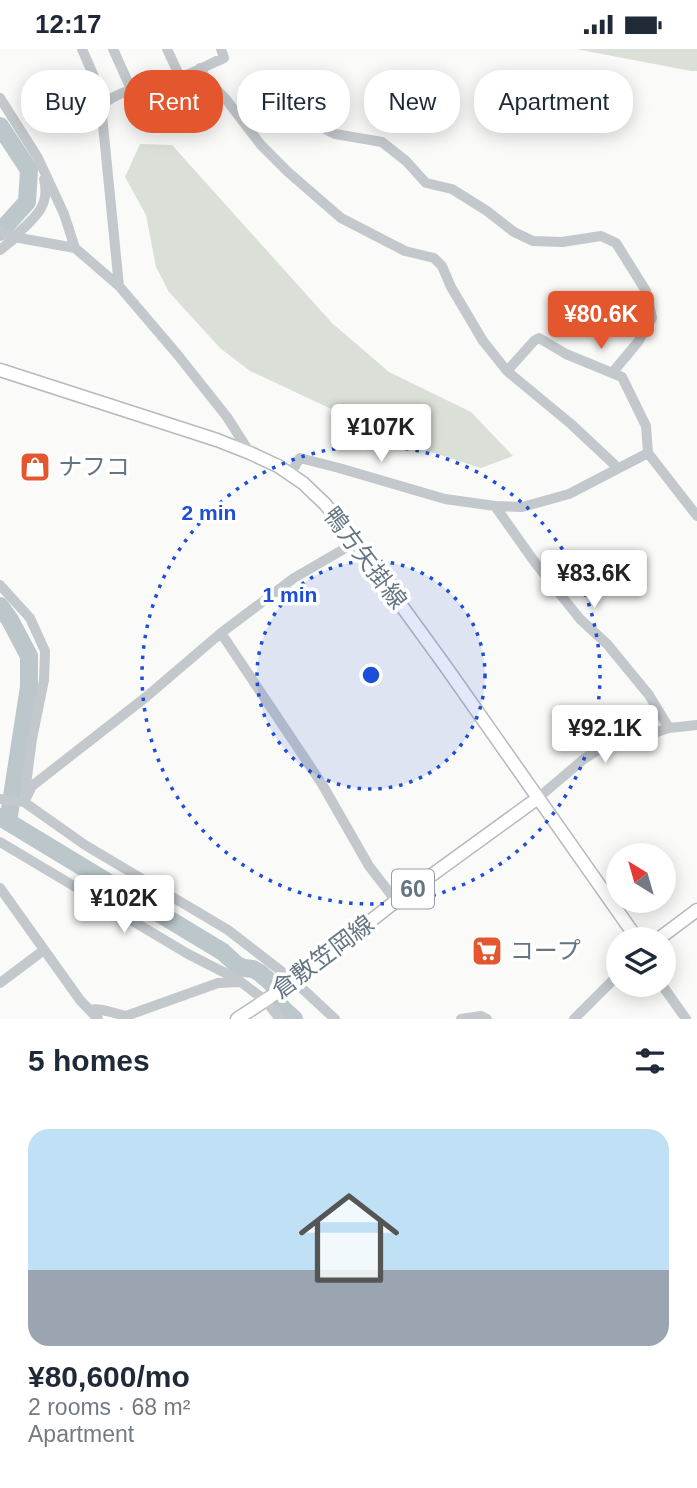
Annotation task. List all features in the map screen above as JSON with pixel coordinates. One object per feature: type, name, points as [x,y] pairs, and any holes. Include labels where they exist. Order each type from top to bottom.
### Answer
[{"type":"main road","name":"鴨方矢掛線","points":[[0,370],[217,440],[278,466],[303,483],[325,504],[356,542],[538,798]]},
{"type":"main road","name":"倉敷笠岡線","points":[[237,1019],[292,982],[396,901],[538,798]]},
{"type":"main road","points":[[538,798],[629,927]]},
{"type":"main road","points":[[674,927],[697,910]]},
{"type":"street","points":[[82,49],[91,70]]},
{"type":"street","points":[[113,49],[124,73]]},
{"type":"street","points":[[167,49],[177,70]]},
{"type":"street","points":[[196,70],[224,58],[221,49]]},
{"type":"street","points":[[200,68],[206,80],[237,113]]},
{"type":"street","points":[[0,98],[38,158],[64,214],[75,249]]},
{"type":"street","points":[[104,133],[119,286]]},
{"type":"street","points":[[252,133],[288,172],[341,218],[405,251],[434,258],[442,266],[477,331],[507,371],[562,416],[618,468]]},
{"type":"street","points":[[333,133],[382,142],[406,161],[426,183],[452,189],[514,232],[533,241],[562,242],[601,236],[616,243],[646,291],[652,318],[638,342],[612,373]]},
{"type":"street","points":[[0,250],[10,235],[38,215],[44,202],[46,188],[38,158]]},
{"type":"street","points":[[10,235],[75,249],[119,286],[227,417],[250,453]]},
{"type":"street","points":[[507,371],[539,338],[566,354],[622,377],[646,426],[648,453],[697,516]]},
{"type":"street","points":[[290,474],[300,459],[444,499],[523,507],[569,494],[648,453]]},
{"type":"street","points":[[495,506],[536,565],[580,619],[607,644],[649,695],[669,728]]},
{"type":"street","points":[[24,802],[32,786],[146,697],[221,633],[294,578],[356,542]]},
{"type":"street","points":[[0,585],[30,618],[45,651],[44,680],[32,739],[24,802]]},
{"type":"street","points":[[221,633],[322,785],[369,866],[396,901]]},
{"type":"street","points":[[538,798],[584,759],[604,746],[669,728],[697,725]]},
{"type":"street","points":[[0,799],[24,802],[85,845],[228,930],[335,1019]]},
{"type":"street","points":[[0,842],[240,982],[266,1001],[280,1019]]},
{"type":"street","points":[[0,888],[80,1000],[98,1019]]},
{"type":"street","points":[[0,982],[44,950]]},
{"type":"street","points":[[90,1010],[99,1008],[112,1014],[127,1016],[218,983],[240,982]]},
{"type":"street","points":[[574,1019],[606,987]]},
{"type":"street","points":[[671,997],[687,1019]]},
{"type":"street","points":[[461,1019],[481,1016],[487,1019]]},
{"type":"shaded area","points":[[576,49],[697,49],[697,71],[691,71]]},
{"type":"shaded area","points":[[140,144],[172,145],[332,323],[389,372],[471,412],[513,456],[481,468],[406,444],[250,371],[220,348],[169,292],[156,267],[146,215],[125,177]]},
{"type":"waterway","points":[[0,126],[29,170],[27,202],[0,232]]},
{"type":"waterway","points":[[0,606],[29,656],[29,687],[8,822]]},
{"type":"waterway","points":[[0,817],[223,952],[237,965],[260,973],[276,987],[275,999],[294,1019]]},
{"type":"place","name":"ナフコ","points":[[35,467]]},
{"type":"place","name":"コープ","points":[[487,951]]}]
